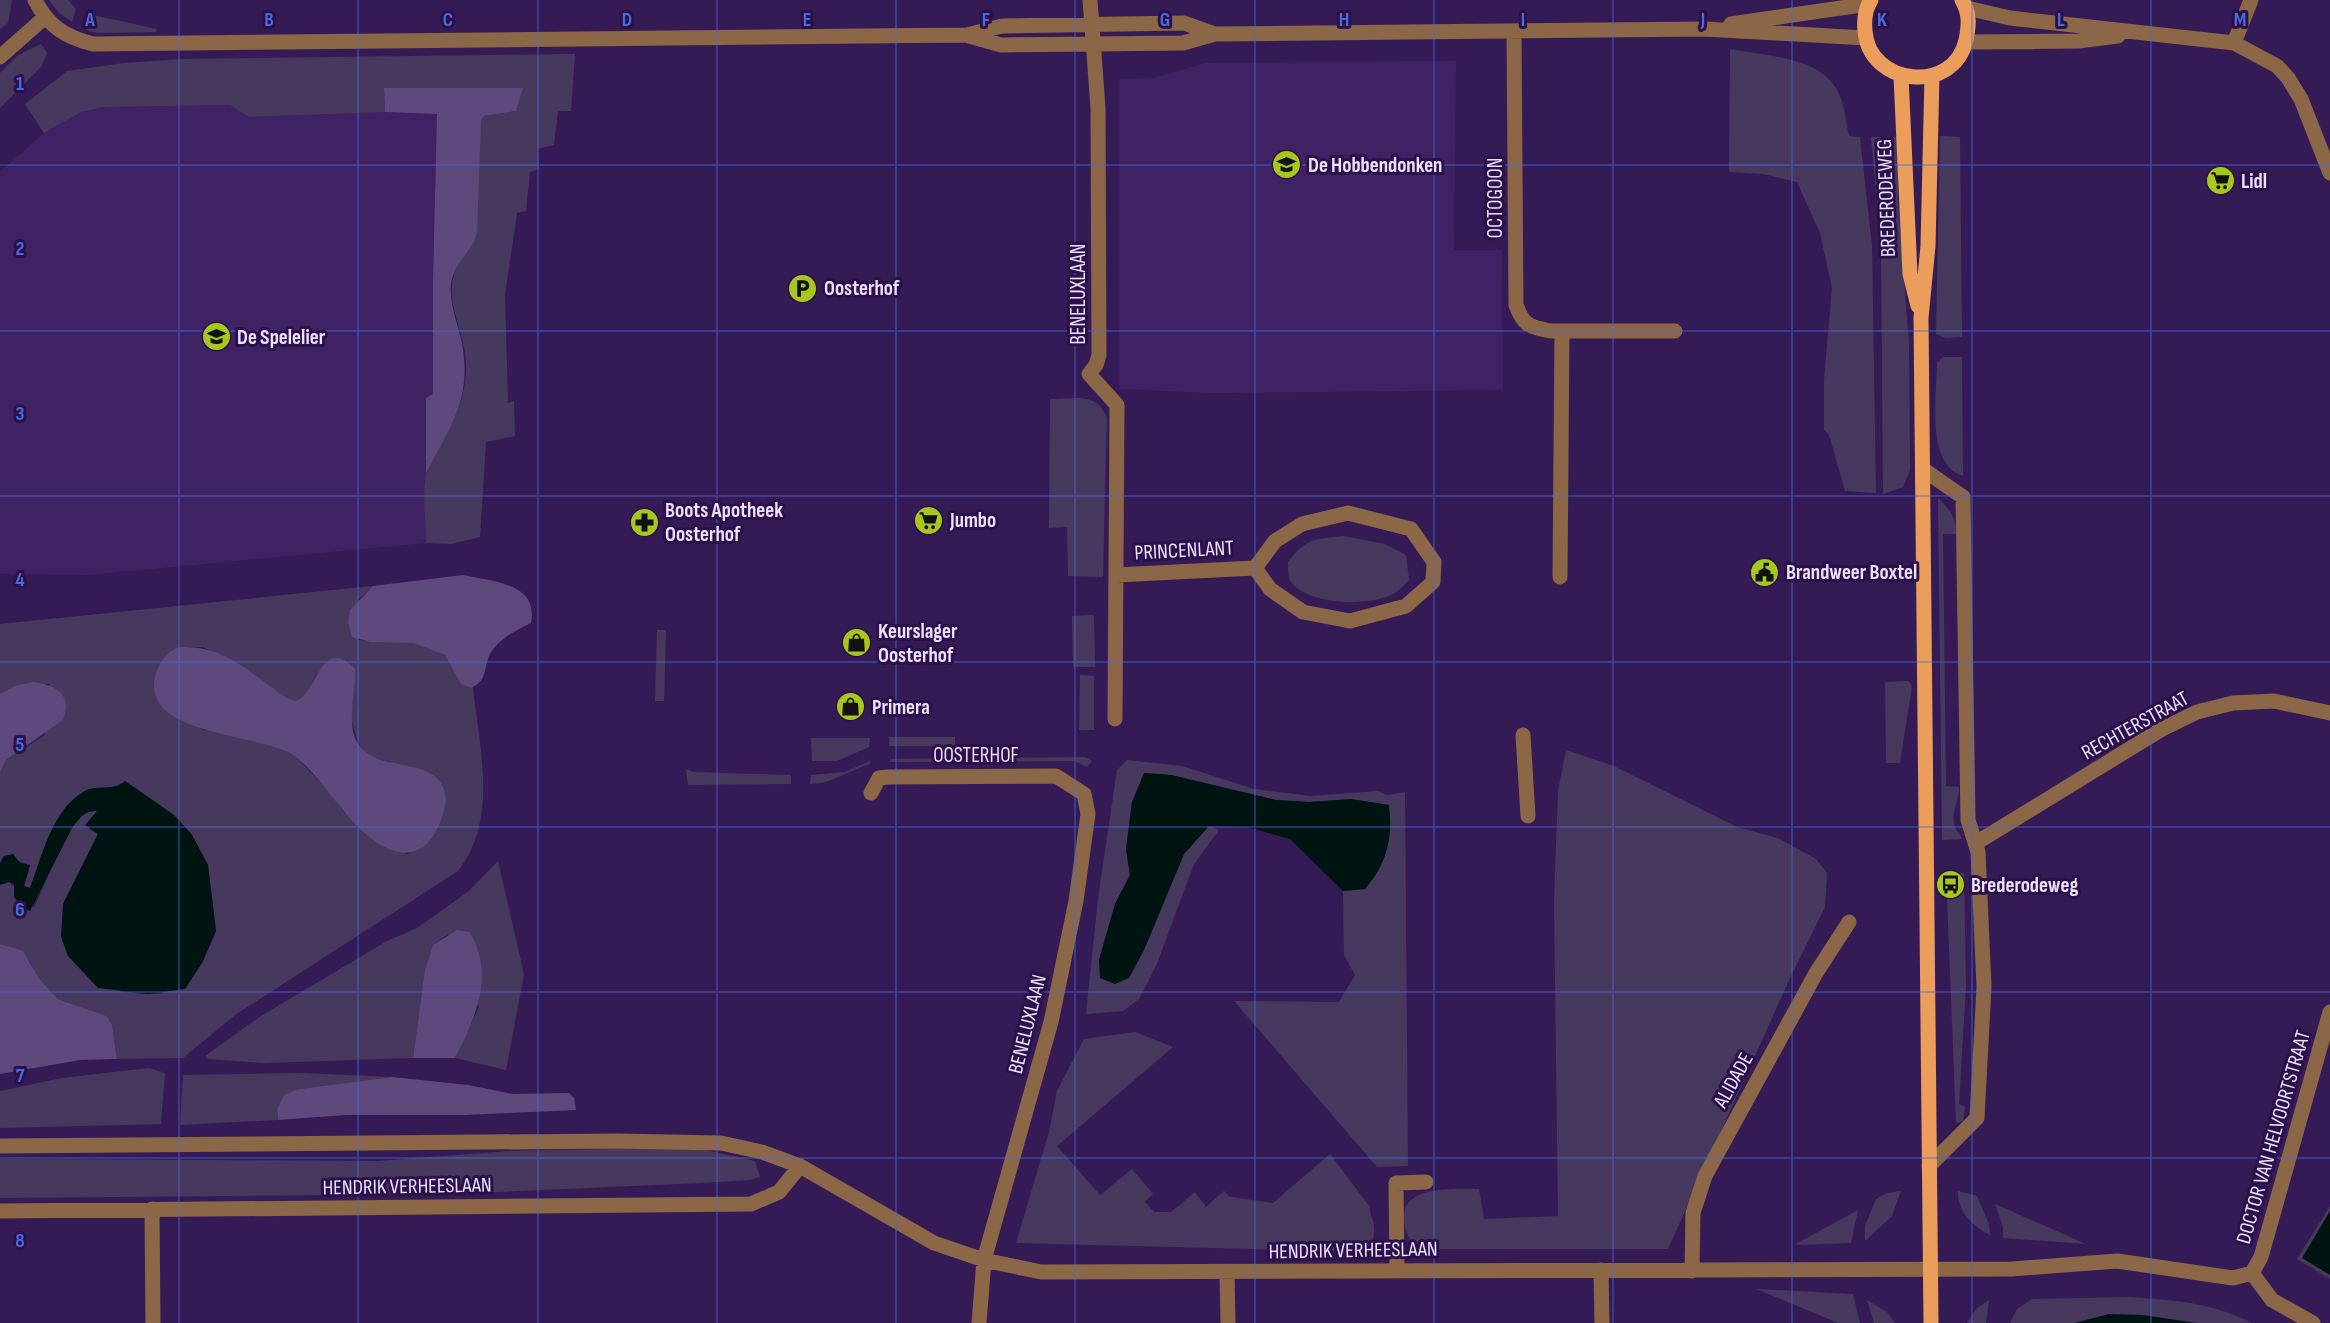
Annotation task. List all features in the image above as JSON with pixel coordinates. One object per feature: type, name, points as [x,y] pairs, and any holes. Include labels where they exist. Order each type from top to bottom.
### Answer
[{"type":"main road","points":[[1870,2],[1864,21],[1866,38],[1879,62],[1901,76],[1917,78],[1932,76],[1956,62],[1966,42],[1970,22],[1964,4]]},
{"type":"main road","name":"BREDERODEWEG","points":[[1901,76],[1910,274],[1921,318]]},
{"type":"main road","name":"BREDERODEWEG","points":[[1931,1323],[1921,318],[1928,246],[1932,76]]},
{"type":"street","points":[[35,0],[44,18],[72,38],[93,44],[967,35],[1002,26],[1184,23],[1215,33],[1705,29],[1866,38]]},
{"type":"street","name":"BENELUXLAAN","points":[[1090,0],[1098,108],[1099,355],[1096,365],[1089,374],[1117,405],[1115,719]]},
{"type":"street","points":[[2234,43],[2251,0]]},
{"type":"street","points":[[1705,29],[1870,2]]},
{"type":"street","points":[[1964,4],[2010,18],[2234,43],[2277,66],[2288,78],[2301,99],[2330,172]]},
{"type":"street","points":[[0,57],[44,18]]},
{"type":"street","name":"OCTOGOON","points":[[1514,31],[1516,305],[1521,320],[1534,328],[1562,331],[1676,331]]},
{"type":"street","points":[[967,35],[1000,45],[1183,44],[1215,33]]},
{"type":"street","points":[[1966,42],[2078,41],[2142,33]]},
{"type":"street","points":[[1560,577],[1562,331]]},
{"type":"street","points":[[1924,470],[1963,497],[1968,820],[1976,843],[1984,987],[1977,1118],[1929,1166]]},
{"type":"street","name":"PRINCENLANT","points":[[1348,513],[1411,529],[1434,562],[1433,582],[1406,606],[1350,621],[1303,612],[1270,589],[1256,568],[1275,541],[1302,524],[1348,513]]},
{"type":"street","name":"PRINCENLANT","points":[[1116,575],[1256,568]]},
{"type":"street","name":"RECHTERSTRAAT","points":[[1976,843],[2162,729],[2198,712],[2233,703],[2274,701],[2330,713]]},
{"type":"street","points":[[1523,735],[1528,816]]},
{"type":"street","name":"OOSTERHOF","points":[[872,793],[879,778],[888,777],[1056,776],[1084,794]]},
{"type":"street","name":"BENELUXLAAN","points":[[979,1323],[984,1260],[1051,1022],[1064,966],[1088,814],[1084,794]]},
{"type":"street","name":"ALIDADE","points":[[1692,1271],[1693,1213],[1705,1176],[1816,974],[1849,922]]},
{"type":"street","name":"DOCTOR VAN HELVOORTSTRAAT","points":[[1931,1268],[2012,1269],[2117,1261],[2233,1278],[2252,1273],[2266,1241],[2330,1012]]},
{"type":"street","name":"HENDRIK VERHEESLAAN","points":[[0,1146],[721,1143],[762,1152],[800,1166],[934,1243],[984,1260],[1041,1272],[1692,1271],[1931,1268]]},
{"type":"street","name":"HENDRIK VERHEESLAAN","points":[[0,1211],[751,1204],[778,1192],[800,1166]]},
{"type":"street","points":[[1397,1270],[1396,1183],[1426,1182]]},
{"type":"street","points":[[152,1209],[153,1323]]},
{"type":"street","points":[[1601,1270],[1602,1323]]},
{"type":"street","points":[[1227,1273],[1228,1323]]},
{"type":"street","points":[[2252,1273],[2272,1300],[2313,1323]]},
{"type":"shaded area","points":[[0,0],[12,0],[8,23],[0,29]]},
{"type":"shaded area","points":[[49,0],[68,0],[76,9],[72,22],[58,12]]},
{"type":"shaded area","points":[[93,15],[157,29],[156,32],[97,33],[86,30]]},
{"type":"shaded area","points":[[41,44],[47,53],[41,67],[0,108],[0,73],[18,55]]},
{"type":"shaded area","points":[[1730,49],[1791,60],[1820,72],[1831,81],[1839,94],[1849,136],[1860,137],[1872,245],[1876,493],[1845,491],[1829,435],[1824,430],[1824,380],[1832,288],[1820,233],[1797,182],[1763,174],[1729,172]]},
{"type":"shaded area","points":[[575,54],[571,111],[558,111],[554,145],[538,149],[539,169],[530,172],[526,211],[517,213],[505,295],[508,403],[514,401],[515,436],[486,442],[480,537],[451,544],[426,543],[424,500],[429,465],[460,404],[465,384],[466,357],[452,299],[452,284],[456,269],[464,254],[481,121],[484,116],[516,111],[384,88],[385,112],[249,117],[230,105],[104,107],[81,112],[44,133],[25,104],[67,71],[124,63],[182,59]]},
{"type":"shaded area","name":"De Hobbendonken","points":[[1456,61],[1454,250],[1502,250],[1503,390],[1212,393],[1119,389],[1119,79],[1154,78],[1205,63]]},
{"type":"shaded area","points":[[384,88],[523,88],[516,111],[484,116],[481,121],[477,232],[472,245],[456,269],[451,284],[464,363],[462,397],[451,426],[426,473],[426,398],[433,394],[437,114],[385,112]]},
{"type":"shaded area","name":"De Spelelier","points":[[230,105],[249,117],[385,112],[437,114],[433,394],[426,398],[426,543],[88,575],[0,574],[0,172],[44,133],[81,112],[104,107]]},
{"type":"shaded area","points":[[1940,136],[1960,137],[1962,337],[1946,338],[1936,334]]},
{"type":"shaded area","points":[[1871,137],[1898,137],[1898,202],[1909,343],[1910,470],[1903,487],[1883,494],[1881,246]]},
{"type":"shaded area","points":[[1943,357],[1962,357],[1963,476],[1951,469],[1943,458],[1938,444],[1935,410],[1937,363]]},
{"type":"shaded area","points":[[1084,398],[1091,400],[1103,409],[1107,418],[1103,577],[1068,576],[1067,527],[1049,528],[1050,399]]},
{"type":"shaded area","points":[[1938,498],[1952,514],[1956,528],[1956,534],[1943,534],[1946,786],[1959,787],[1954,822],[1962,839],[1942,840]]},
{"type":"shaded area","points":[[1344,536],[1385,544],[1406,555],[1409,580],[1397,592],[1371,601],[1324,599],[1298,589],[1288,574],[1288,562],[1294,554],[1312,541]]},
{"type":"shaded area","points":[[463,575],[511,586],[528,599],[532,609],[531,623],[511,634],[494,648],[484,676],[471,688],[461,684],[445,655],[414,643],[371,642],[352,637],[348,622],[350,610],[373,586]]},
{"type":"shaded area","points":[[373,586],[357,601],[358,640],[414,643],[436,649],[450,661],[461,684],[473,687],[483,782],[478,829],[471,850],[458,871],[235,1015],[183,1058],[117,1059],[112,1025],[81,1007],[58,999],[39,980],[30,961],[0,944],[0,885],[9,882],[34,908],[61,847],[74,824],[85,813],[98,811],[89,829],[98,834],[63,904],[68,956],[83,970],[122,992],[161,994],[202,963],[216,931],[208,865],[192,835],[174,815],[134,787],[86,790],[67,805],[51,832],[30,888],[24,887],[30,865],[4,856],[0,863],[0,773],[6,760],[45,735],[50,684],[24,685],[0,694],[0,624]],"holes":[[[179,647],[203,647],[287,698],[296,701],[306,693],[322,668],[339,658],[352,723],[360,746],[371,756],[391,762],[422,848],[408,854],[393,851],[344,812],[326,788],[296,757],[276,746],[201,729]]]},
{"type":"shaded area","points":[[1094,615],[1095,667],[1073,667],[1072,616]]},
{"type":"shaded area","points":[[657,630],[666,630],[664,701],[655,701]]},
{"type":"shaded area","points":[[179,647],[196,648],[225,656],[287,698],[296,701],[303,696],[327,662],[334,658],[344,660],[355,669],[352,719],[359,745],[368,754],[419,769],[440,781],[445,793],[445,804],[441,821],[430,841],[416,851],[405,853],[379,844],[354,822],[296,757],[280,749],[185,723],[167,712],[156,697],[155,677],[163,659]]},
{"type":"shaded area","points":[[1080,675],[1094,676],[1094,730],[1079,730]]},
{"type":"shaded area","points":[[1908,681],[1912,686],[1900,763],[1886,763],[1885,682]]},
{"type":"shaded area","points":[[33,682],[55,688],[64,697],[66,711],[63,720],[6,760],[0,773],[0,694],[15,686]]},
{"type":"shaded area","points":[[889,737],[955,737],[955,746],[889,746]]},
{"type":"shaded area","points":[[811,738],[870,738],[869,747],[837,761],[812,761]]},
{"type":"shaded area","points":[[1566,750],[1614,766],[1737,827],[1778,838],[1816,859],[1827,873],[1825,907],[1791,976],[1668,1249],[1433,1249],[1416,1246],[1405,1230],[1406,1207],[1412,1199],[1433,1191],[1479,1189],[1484,1219],[1558,1216],[1554,900],[1558,791]]},
{"type":"shaded area","points":[[1085,757],[1092,761],[1087,767],[1074,761],[890,762],[890,759]]},
{"type":"shaded area","points":[[1127,760],[1182,766],[1254,789],[1277,792],[1312,796],[1378,791],[1387,795],[1405,792],[1408,1166],[1377,1167],[1234,1001],[1339,1002],[1355,975],[1344,955],[1343,891],[1365,889],[1382,859],[1390,830],[1388,805],[1351,799],[1310,802],[1276,800],[1171,775],[1145,773],[1132,802],[1126,849],[1130,875],[1115,904],[1099,960],[1144,950],[1184,854],[1209,826],[1219,830],[1194,864],[1156,966],[1139,999],[1123,1011],[1086,1014],[1098,898],[1117,770]]},
{"type":"shaded area","points":[[870,761],[870,764],[833,779],[810,784],[811,775],[845,772]]},
{"type":"shaded area","points":[[686,769],[694,772],[791,775],[791,784],[688,785]]},
{"type":"shaded area","points":[[1144,773],[1171,775],[1276,800],[1310,802],[1351,799],[1389,805],[1390,829],[1387,850],[1379,870],[1365,889],[1343,891],[1290,839],[1247,827],[1209,826],[1184,854],[1144,950],[1129,978],[1115,984],[1100,978],[1099,960],[1115,904],[1130,875],[1126,849],[1132,802]]},
{"type":"shaded area","points":[[125,781],[174,815],[192,835],[208,865],[216,931],[202,963],[185,989],[148,994],[98,988],[68,956],[61,937],[63,904],[98,834],[85,825],[97,811],[85,814],[72,828],[30,911],[23,908],[14,897],[14,884],[9,882],[0,885],[0,863],[4,856],[13,854],[20,863],[30,865],[24,886],[30,888],[50,834],[64,809],[85,791],[115,786]]},
{"type":"shaded area","points":[[498,861],[524,974],[506,1070],[455,1058],[479,1007],[448,934],[433,945],[425,969],[413,1058],[264,1063],[208,1059],[205,1056],[261,1016],[387,941],[417,928],[469,891]]},
{"type":"shaded area","points":[[1946,872],[1964,873],[1966,986],[1959,1104],[1965,1107],[1963,1121],[1956,1123]]},
{"type":"shaded area","points":[[457,930],[469,932],[477,948],[481,964],[480,996],[475,1012],[455,1058],[413,1058],[425,969],[433,945]]},
{"type":"shaded area","points":[[0,944],[23,951],[40,980],[58,999],[106,1016],[112,1025],[117,1059],[80,1060],[0,1074]]},
{"type":"shaded area","points":[[1135,1032],[1173,1047],[1057,1146],[1100,1195],[1132,1169],[1153,1194],[1145,1202],[1154,1212],[1171,1212],[1195,1192],[1206,1207],[1224,1191],[1230,1197],[1273,1203],[1330,1154],[1370,1207],[1374,1230],[1369,1252],[1016,1243],[1049,1132],[1057,1091],[1084,1039]]},
{"type":"shaded area","points":[[149,1068],[165,1073],[161,1124],[0,1128],[0,1091],[62,1078]]},
{"type":"shaded area","points":[[301,1073],[392,1077],[299,1089],[277,1110],[278,1120],[180,1125],[183,1075]]},
{"type":"shaded area","points":[[392,1077],[468,1085],[513,1094],[569,1093],[574,1098],[576,1110],[463,1115],[346,1115],[278,1120],[277,1110],[284,1095],[299,1089]]},
{"type":"shaded area","points":[[659,1148],[706,1150],[755,1161],[760,1177],[750,1180],[700,1183],[451,1194],[0,1198],[0,1159],[378,1161],[511,1151]]},
{"type":"shaded area","points":[[1901,1191],[1892,1216],[1865,1241],[1865,1226],[1876,1199],[1887,1193]]},
{"type":"shaded area","points":[[1958,1191],[1977,1196],[1989,1224],[1990,1235],[1978,1228],[1963,1212]]},
{"type":"shaded area","points":[[1995,1204],[2086,1244],[2003,1238],[2003,1227]]},
{"type":"shaded area","points":[[2330,1206],[2330,1279],[2297,1259]]},
{"type":"shaded area","points":[[1858,1210],[1851,1243],[1794,1245]]},
{"type":"shaded area","points":[[2330,1211],[2330,1275],[2302,1258]]},
{"type":"shaded area","points":[[1757,1289],[1853,1294],[1860,1323],[1838,1323]]},
{"type":"shaded area","points":[[2128,1297],[2206,1306],[2252,1323],[2010,1323],[2017,1309],[2032,1299]]},
{"type":"shaded area","points":[[1867,1300],[1887,1312],[1895,1323],[1874,1323]]},
{"type":"shaded area","points":[[1989,1300],[1986,1323],[1967,1323],[1977,1308]]},
{"type":"shaded area","points":[[2109,1314],[2143,1315],[2197,1323],[2074,1323]]},
{"type":"place","name":"De Hobbendonken","points":[[1287,165]]},
{"type":"place","name":"Lidl","points":[[2220,181]]},
{"type":"place","name":"Oosterhof","points":[[803,288]]},
{"type":"place","name":"De Spelelier","points":[[216,337]]},
{"type":"place","name":"Jumbo","points":[[929,520]]},
{"type":"place","name":"Boots Apotheek Oosterhof","points":[[644,522]]},
{"type":"place","name":"Brandweer Boxtel","points":[[1765,572]]},
{"type":"place","name":"Keurslager Oosterhof","points":[[857,643]]},
{"type":"place","name":"Primera","points":[[851,707]]},
{"type":"place","name":"Brederodeweg","points":[[1950,885]]}]
